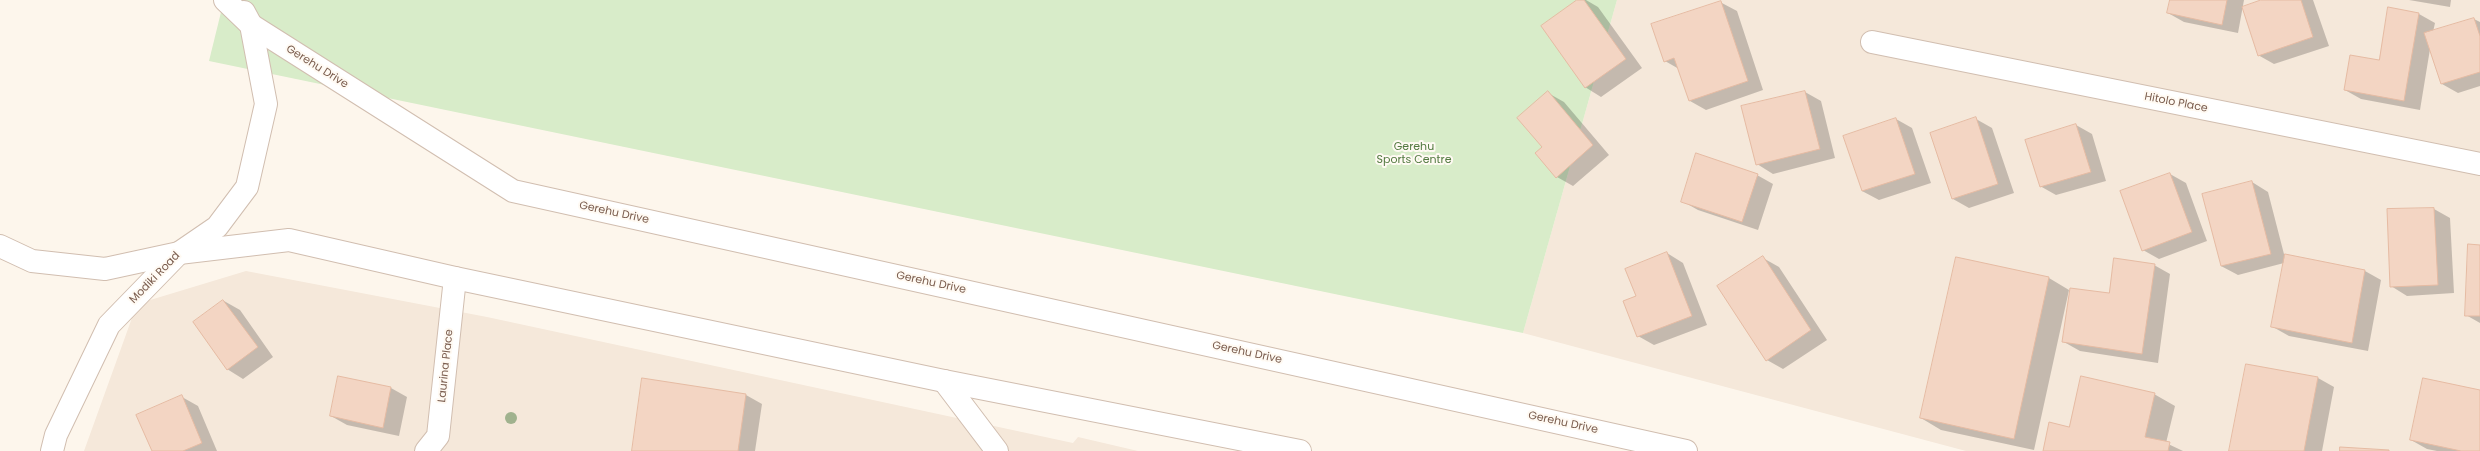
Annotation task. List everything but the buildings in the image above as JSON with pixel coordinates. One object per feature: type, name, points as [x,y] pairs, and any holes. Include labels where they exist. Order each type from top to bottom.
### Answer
[{"type":"street","name":"Gerehu Drive","points":[[225,0],[251,25],[513,191],[1686,451]]},
{"type":"street","name":"Modiki Road","points":[[52,451],[56,435],[109,325],[179,253],[217,227],[246,187],[266,104],[251,25],[237,0]]},
{"type":"street","name":"Hitolo Place","points":[[1872,42],[2480,164]]},
{"type":"street","points":[[0,246],[32,262],[105,269],[179,253],[289,240],[455,278],[944,381],[1300,451]]},
{"type":"street","name":"Laurina Place","points":[[426,451],[438,436],[455,278]]},
{"type":"street","points":[[944,381],[997,451]]},
{"type":"shaded area","points":[[1617,0],[2480,0],[2480,451],[1966,451],[1523,333]]},
{"type":"shaded area","points":[[246,271],[487,317],[1073,443],[1078,437],[1138,451],[84,451],[137,304]]},
{"type":"green space","name":"Gerehu Sports Centre","points":[[224,0],[1617,0],[1523,333],[209,61]]}]
